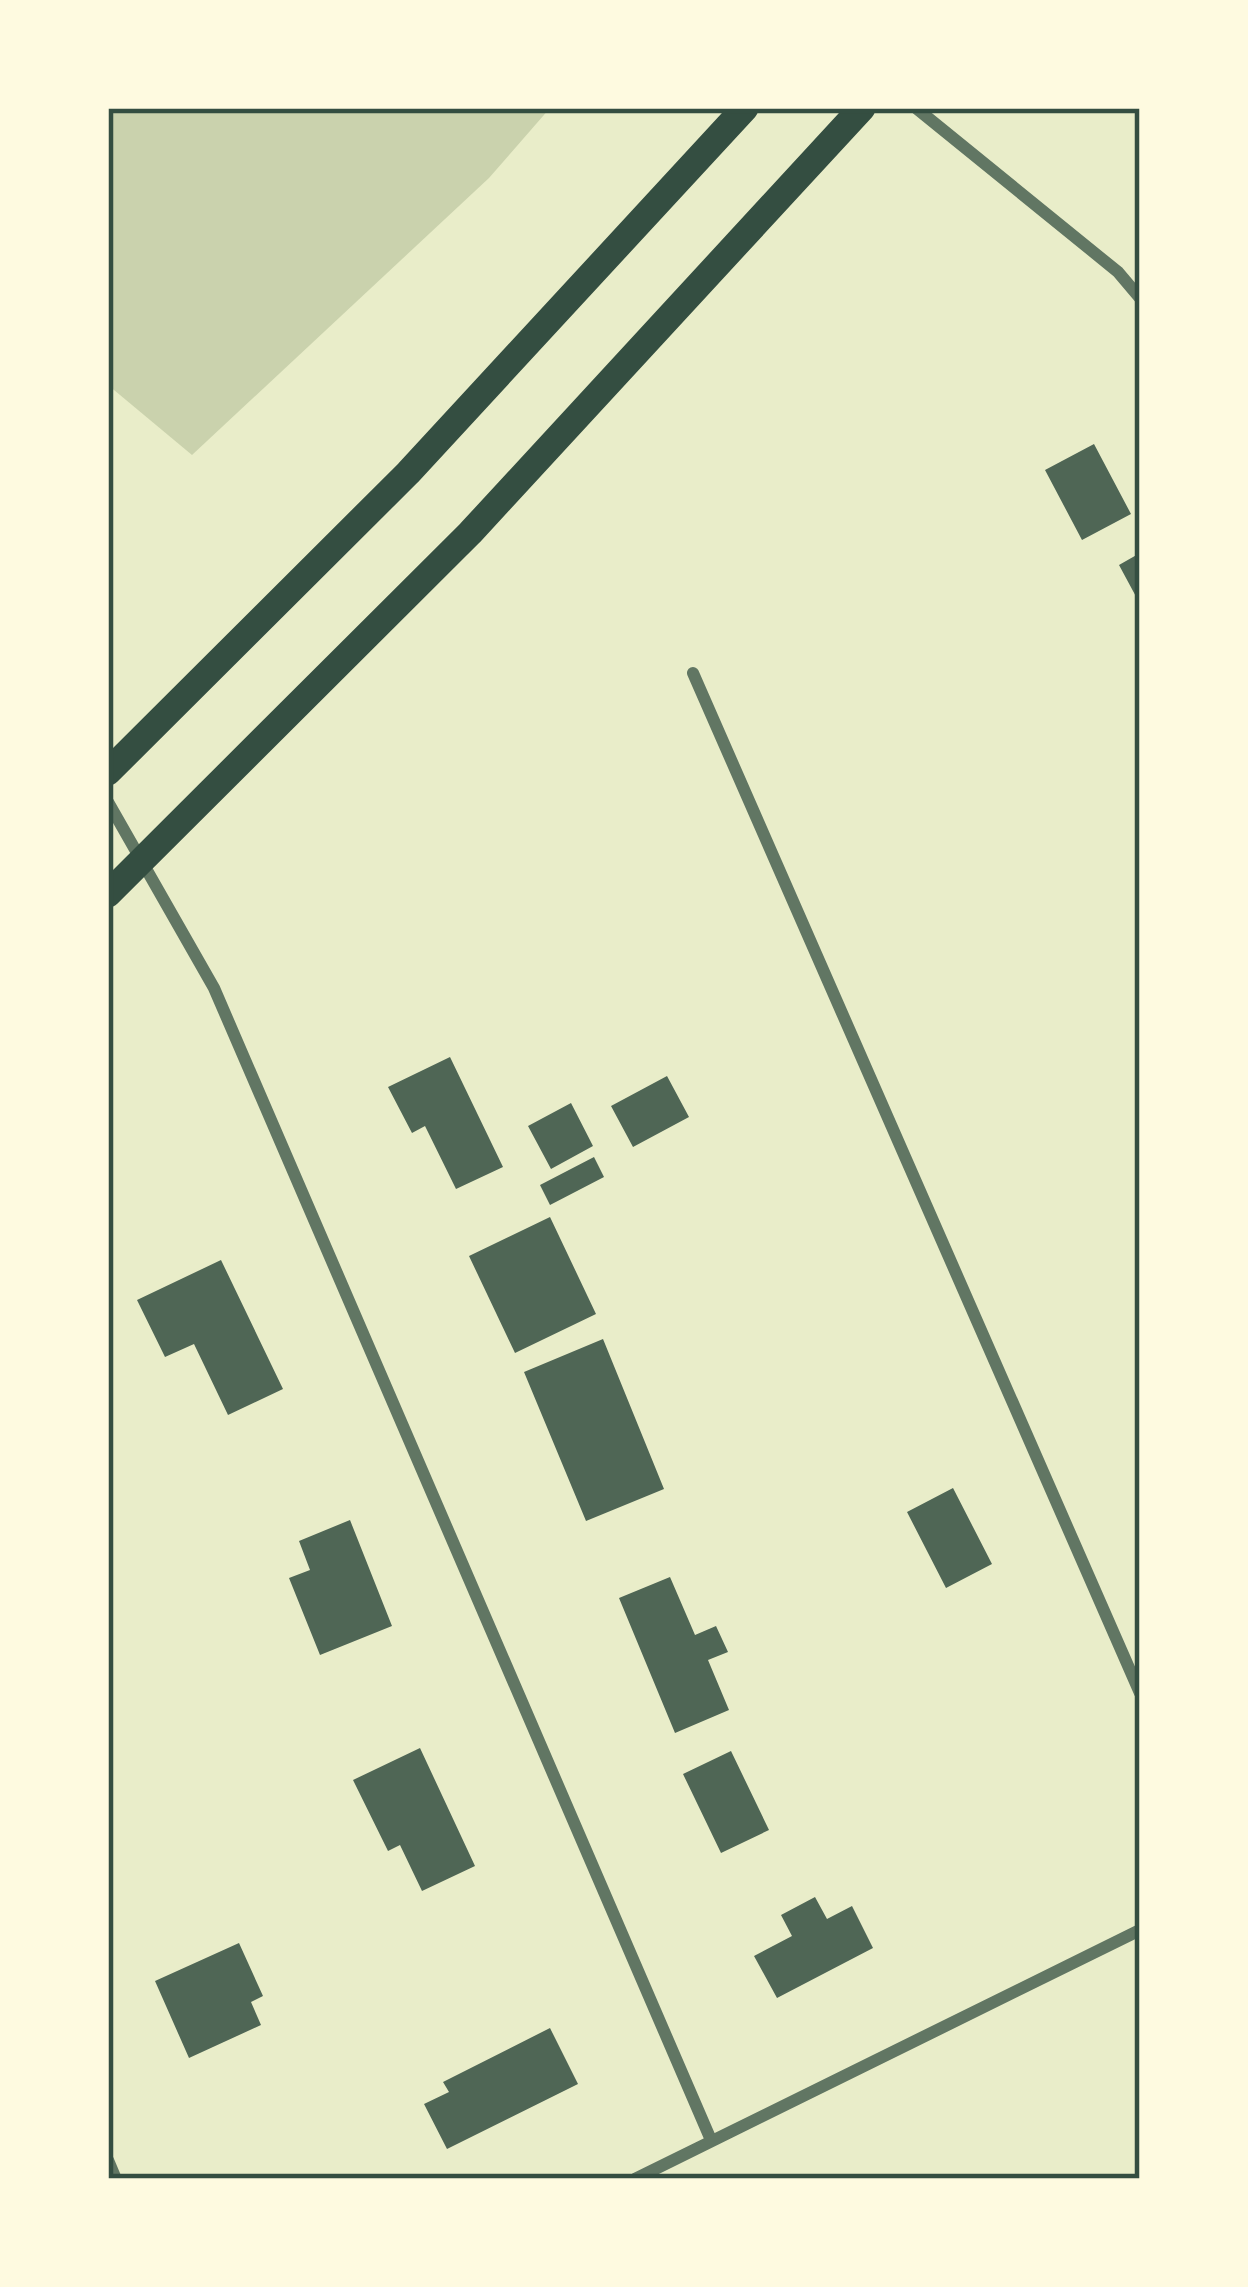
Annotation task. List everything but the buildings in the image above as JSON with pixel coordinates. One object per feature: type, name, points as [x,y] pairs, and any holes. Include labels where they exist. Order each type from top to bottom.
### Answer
[{"type":"highway","points":[[108,772],[482,396],[745,108]]},
{"type":"highway","points":[[108,894],[596,401],[862,108]]},
{"type":"street","points":[[916,108],[1118,272],[1140,298]]},
{"type":"street","points":[[693,673],[1140,1693]]},
{"type":"street","points":[[108,802],[214,988],[711,2140]]},
{"type":"street","points":[[634,2179],[1140,1930]]},
{"type":"street","points":[[108,2160],[116,2179]]},
{"type":"green space","points":[[108,108],[550,108],[489,178],[192,455],[108,385]]}]
